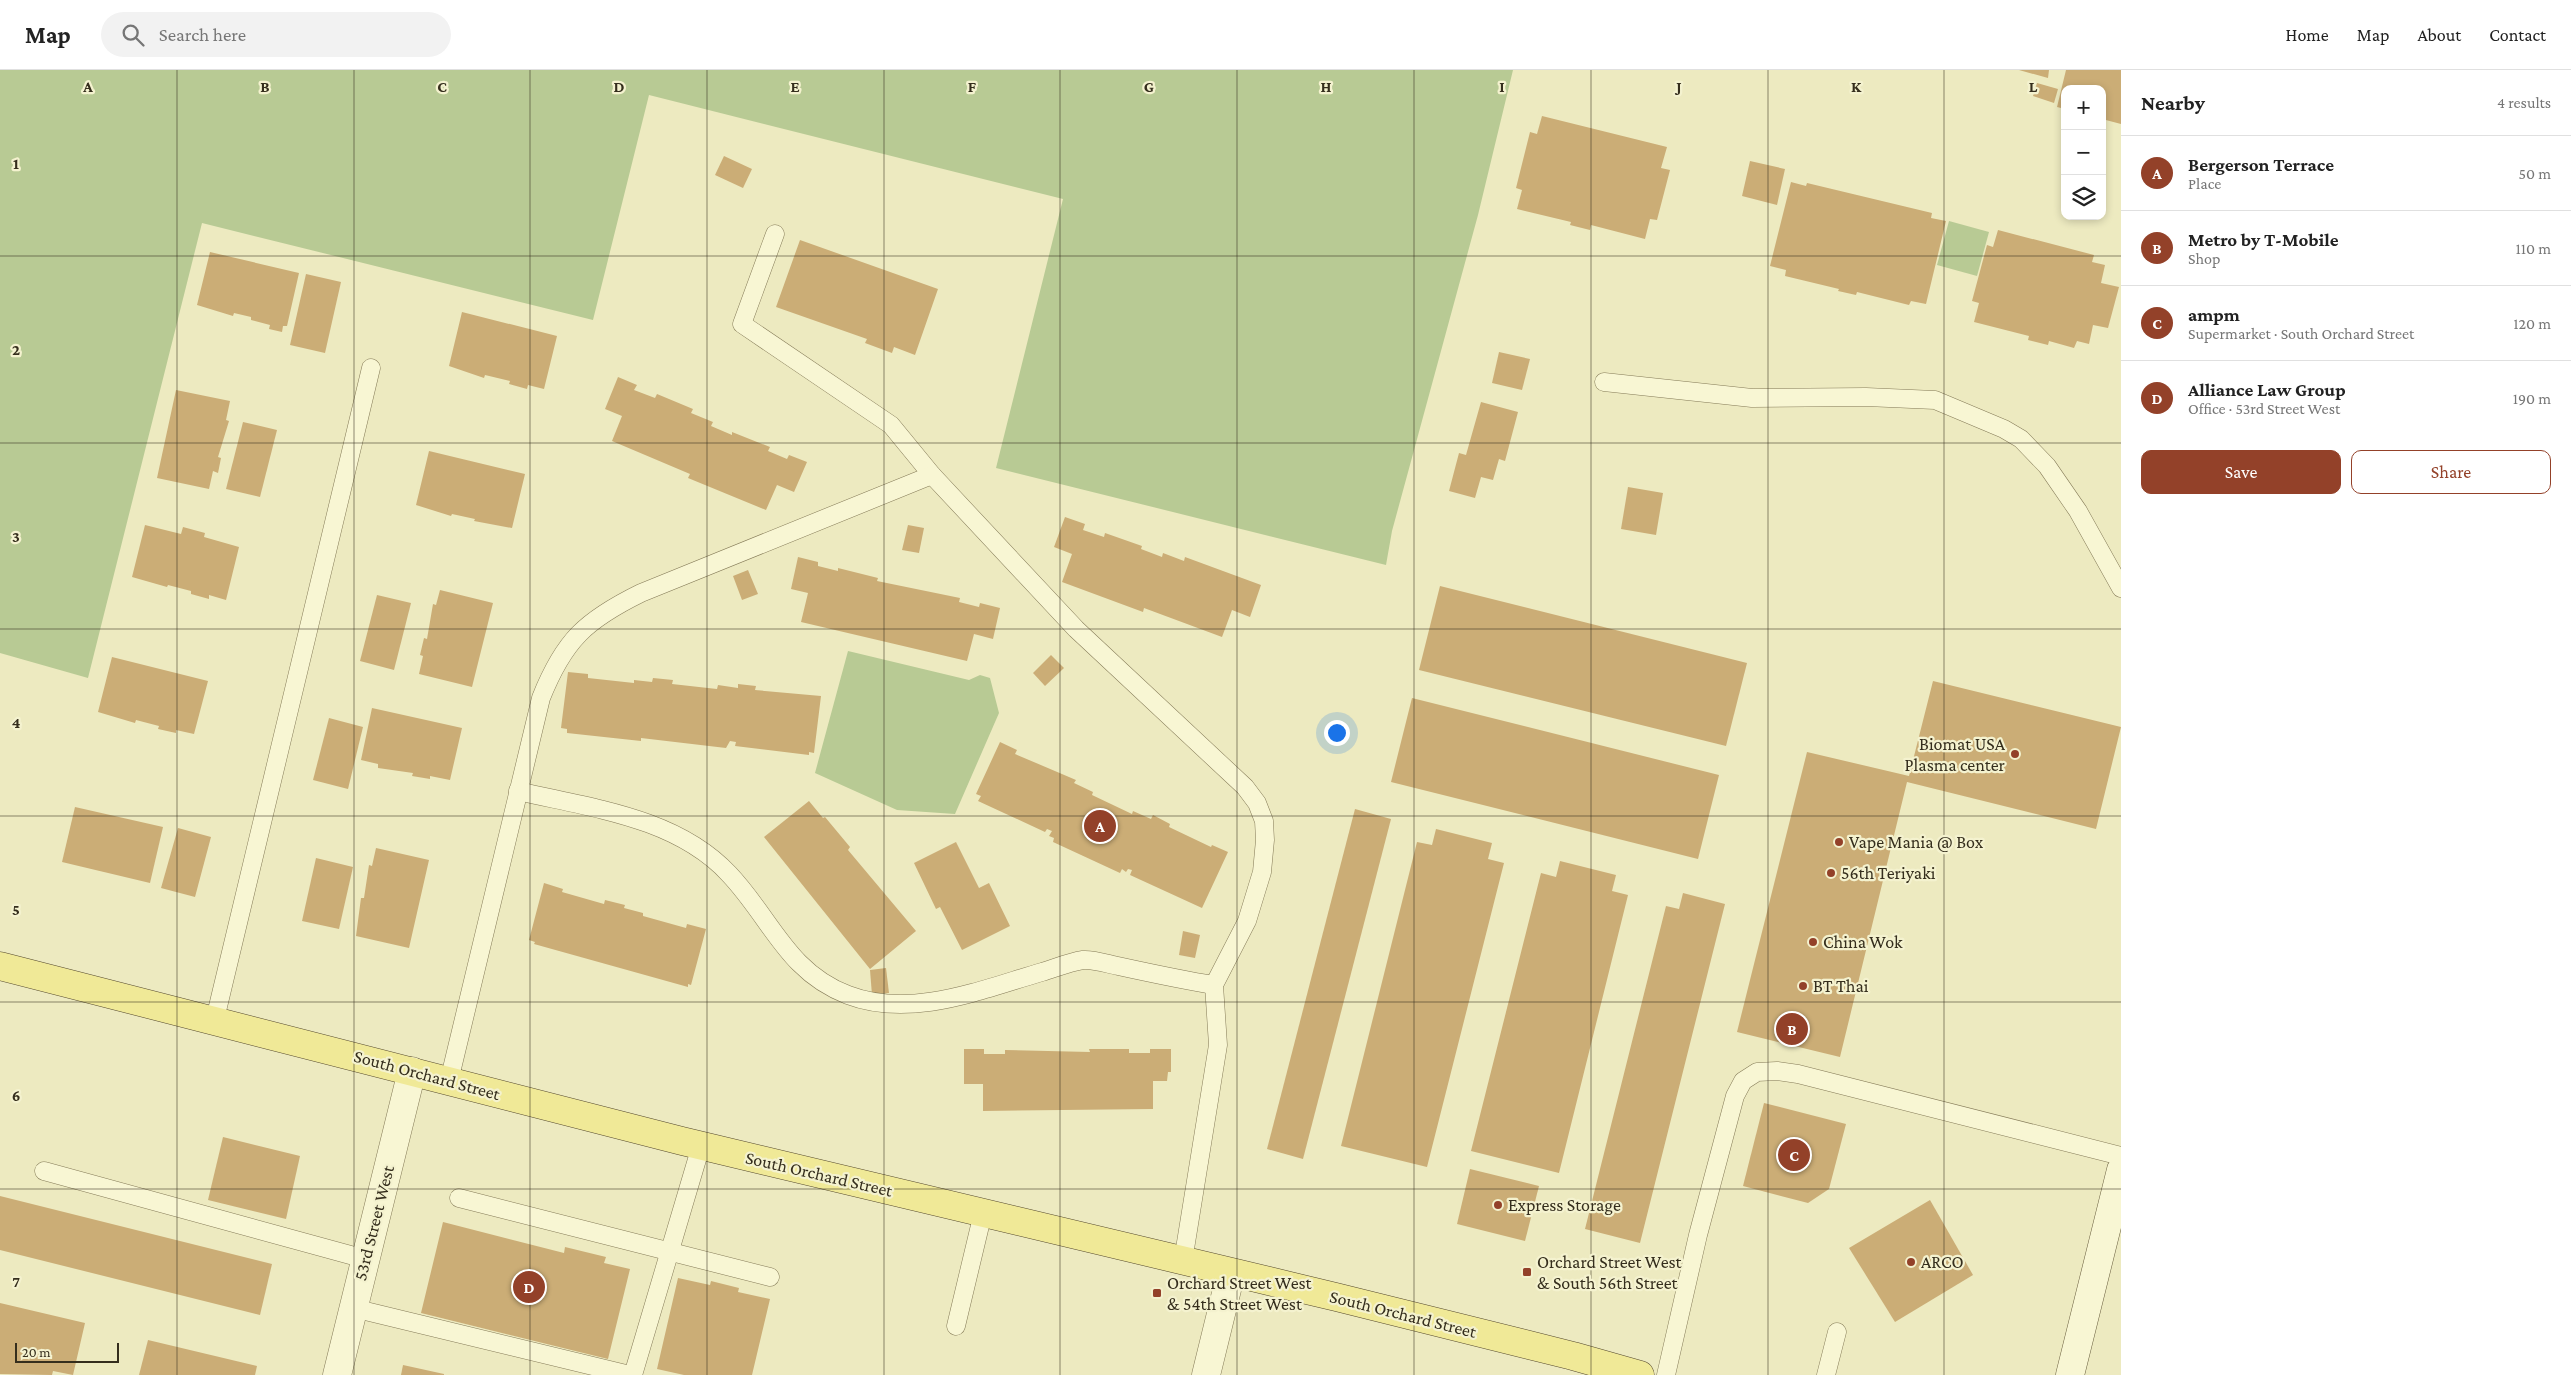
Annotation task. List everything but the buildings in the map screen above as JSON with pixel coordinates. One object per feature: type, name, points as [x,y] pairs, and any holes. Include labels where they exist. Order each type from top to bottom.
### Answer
[{"type":"main road","name":"South Orchard Street","points":[[0,966],[215,1019],[701,1146],[1573,1356],[1640,1375]]},
{"type":"street","name":"53rd Street West","points":[[337,1375],[412,1071]]},
{"type":"street","points":[[2070,1375],[2113,1242],[2121,1170]]},
{"type":"street","points":[[1206,1375],[1231,1273]]},
{"type":"lane","points":[[775,234],[742,324],[891,425],[932,475],[1076,629],[1206,748],[1245,787],[1257,803],[1264,821],[1266,840],[1262,872],[1247,921],[1214,985],[1218,1045],[1183,1261]]},
{"type":"lane","points":[[215,1019],[371,368]]},
{"type":"lane","points":[[1604,382],[1752,398],[1866,397],[1935,400],[2004,429],[2021,439],[2047,466],[2078,511],[2121,588]]},
{"type":"lane","points":[[450,1081],[541,698],[552,671],[567,647],[585,626],[607,610],[641,593],[932,475]]},
{"type":"lane","points":[[518,791],[632,818],[667,832],[702,851],[729,874],[797,964],[821,983],[849,995],[879,1003],[900,1005],[952,998],[1085,960],[1214,985]]},
{"type":"lane","points":[[1666,1375],[1730,1107],[1739,1088],[1749,1075],[1766,1070],[1798,1074],[2121,1156]]},
{"type":"lane","points":[[353,1308],[631,1375],[671,1252],[701,1146]]},
{"type":"lane","points":[[44,1171],[366,1259]]},
{"type":"lane","points":[[460,1198],[770,1277]]},
{"type":"lane","points":[[956,1326],[983,1213]]},
{"type":"lane","points":[[1826,1375],[1837,1332]]},
{"type":"green space","points":[[0,70],[1513,70],[1478,215],[1392,531],[1386,565],[996,468],[1063,199],[649,95],[593,320],[202,223],[88,678],[0,653]]},
{"type":"green space","points":[[1949,221],[1989,232],[1977,276],[1937,265]]},
{"type":"green space","points":[[848,651],[969,680],[980,675],[990,678],[999,713],[955,814],[897,810],[815,773]]},
{"type":"place","name":"Biomat USA Plasma center","points":[[2015,754]]},
{"type":"place","name":"Bergerson Terrace","points":[[1100,826]]},
{"type":"place","name":"Vape Mania @ Box","points":[[1839,842]]},
{"type":"place","name":"56th Teriyaki","points":[[1831,873]]},
{"type":"place","name":"China Wok","points":[[1813,942]]},
{"type":"place","name":"BT Thai","points":[[1803,986]]},
{"type":"place","name":"Metro by T-Mobile","points":[[1792,1029]]},
{"type":"place","name":"ampm","points":[[1794,1155]]},
{"type":"place","name":"Express Storage","points":[[1498,1205]]},
{"type":"place","name":"ARCO","points":[[1911,1262]]},
{"type":"place","name":"Orchard Street West & South 56th Street","points":[[1527,1272]]},
{"type":"place","name":"Alliance Law Group","points":[[529,1287]]},
{"type":"place","name":"Orchard Street West & 54th Street West","points":[[1157,1293]]}]
